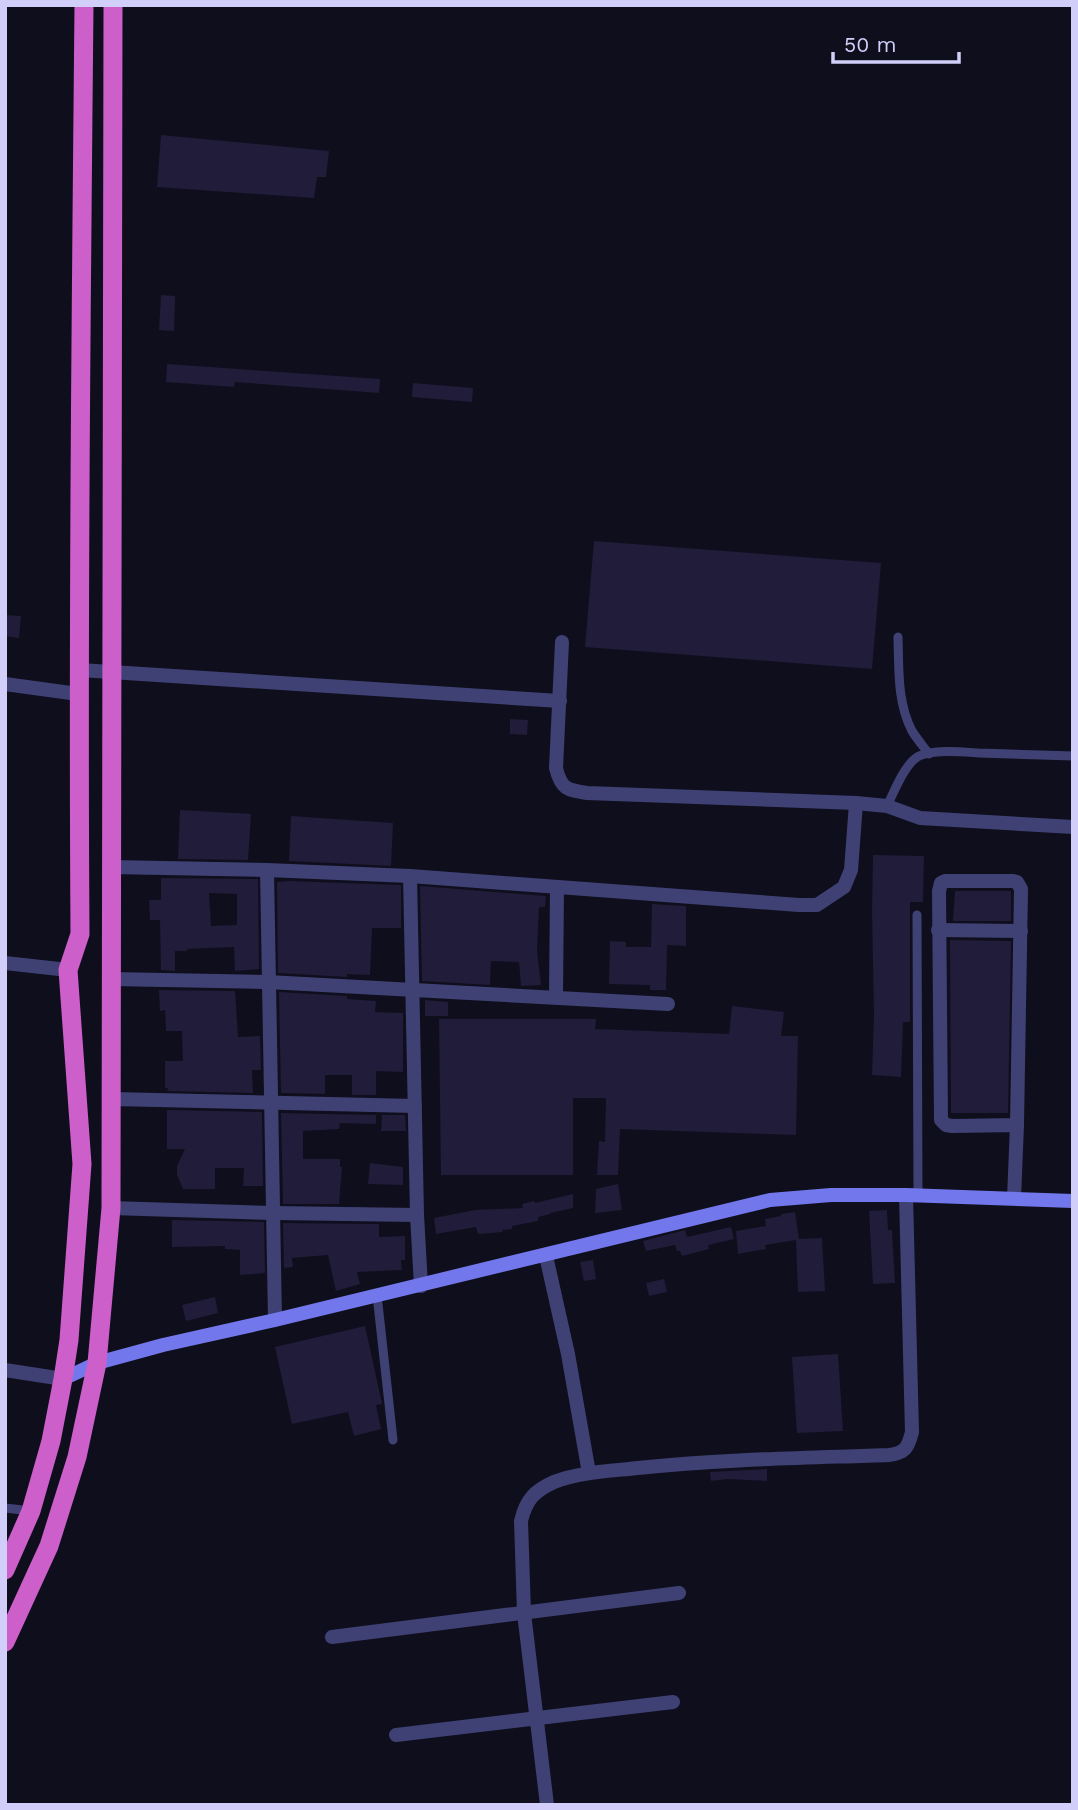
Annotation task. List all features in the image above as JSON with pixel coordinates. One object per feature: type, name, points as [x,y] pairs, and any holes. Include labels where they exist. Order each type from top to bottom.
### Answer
[{"type":"highway","points":[[5,1570],[31,1511],[51,1441],[63,1379],[69,1340],[82,1164],[68,970],[80,933],[78,694],[84,5]]},
{"type":"highway","points":[[5,1642],[49,1546],[77,1457],[97,1363],[111,1208],[113,5]]},
{"type":"main road","points":[[63,1379],[97,1363],[163,1345],[275,1321],[770,1200],[831,1195],[912,1195],[1073,1201]]},
{"type":"street","points":[[562,642],[556,768],[558,779],[571,791],[856,803],[887,806],[920,818],[1073,827]]},
{"type":"street","points":[[80,670],[560,701]]},
{"type":"street","points":[[5,684],[78,694]]},
{"type":"street","points":[[111,867],[410,876],[817,905],[844,887],[851,870],[856,803]]},
{"type":"street","points":[[267,870],[275,1321]]},
{"type":"street","points":[[410,876],[421,1286]]},
{"type":"street","points":[[1014,1198],[1017,1125],[1021,889],[1017,882],[1013,881],[945,881],[939,887],[942,1120],[946,1125],[952,1126],[1017,1125]]},
{"type":"street","points":[[556,998],[557,887]]},
{"type":"street","points":[[939,930],[1021,931]]},
{"type":"street","points":[[5,963],[68,970]]},
{"type":"street","points":[[111,979],[268,982],[668,1004]]},
{"type":"street","points":[[112,1099],[415,1106]]},
{"type":"street","points":[[547,1805],[524,1613],[521,1521],[525,1506],[531,1497],[555,1482],[589,1474],[700,1462],[889,1455],[905,1450],[912,1433],[912,1195]]},
{"type":"street","points":[[111,1208],[417,1215]]},
{"type":"street","points":[[546,1256],[568,1353],[589,1474]]},
{"type":"street","points":[[5,1370],[63,1379]]},
{"type":"street","points":[[332,1637],[679,1593]]},
{"type":"street","points":[[396,1735],[673,1702]]},
{"type":"lane","points":[[898,637],[900,692],[904,710],[913,731],[929,754]]},
{"type":"lane","points":[[887,806],[904,773],[919,756],[953,752],[1073,756]]},
{"type":"lane","points":[[912,1195],[917,915]]},
{"type":"lane","points":[[377,1295],[393,1440]]},
{"type":"lane","points":[[5,1508],[31,1511]]},
{"type":"building","points":[[161,135],[329,151],[326,177],[317,177],[314,198],[157,187]]},
{"type":"building","points":[[161,295],[175,296],[174,331],[159,330]]},
{"type":"building","points":[[167,364],[380,379],[379,393],[235,382],[234,387],[166,382]]},
{"type":"building","points":[[413,383],[473,388],[472,402],[412,397]]},
{"type":"building","points":[[594,541],[881,563],[872,669],[585,647]]},
{"type":"building","points":[[5,615],[21,616],[19,638],[5,636]]},
{"type":"building","points":[[510,719],[528,720],[527,735],[510,734]]},
{"type":"building","points":[[180,810],[251,814],[248,860],[178,859]]},
{"type":"building","points":[[291,816],[393,823],[391,866],[289,861]]},
{"type":"building","points":[[873,855],[924,856],[923,902],[910,902],[910,1022],[903,1022],[901,1077],[872,1075]]},
{"type":"building","points":[[161,878],[258,879],[259,969],[235,971],[234,947],[175,951],[175,971],[161,970],[160,920],[150,920],[149,900],[161,900]],"holes":[[[209,893],[237,894],[237,925],[211,926]]]},
{"type":"building","points":[[277,882],[401,885],[401,928],[372,928],[370,975],[347,974],[347,977],[278,973]]},
{"type":"building","points":[[420,886],[546,896],[545,907],[539,907],[537,951],[541,985],[521,986],[519,962],[491,961],[490,985],[422,981]]},
{"type":"building","points":[[955,891],[1011,891],[1011,921],[953,921]]},
{"type":"building","points":[[652,904],[686,906],[686,946],[667,945],[666,990],[650,990],[650,985],[609,984],[610,941],[626,942],[626,947],[651,947]]},
{"type":"building","points":[[950,940],[1011,941],[1008,1113],[951,1113]]},
{"type":"building","points":[[159,990],[235,991],[238,1037],[260,1036],[261,1070],[252,1070],[253,1093],[167,1091],[165,1061],[183,1061],[182,1031],[166,1031],[165,1010],[160,1011]]},
{"type":"building","points":[[279,992],[347,996],[347,999],[376,1001],[375,1012],[403,1013],[403,1072],[376,1071],[376,1095],[352,1095],[352,1075],[325,1075],[325,1094],[281,1093]]},
{"type":"building","points":[[425,1000],[448,1002],[448,1016],[425,1016]]},
{"type":"building","points":[[732,1006],[784,1012],[781,1036],[798,1036],[796,1135],[620,1129],[618,1175],[597,1175],[599,1141],[605,1142],[606,1098],[573,1098],[573,1175],[441,1175],[439,1019],[596,1019],[595,1029],[729,1034]]},
{"type":"building","points":[[167,1110],[262,1112],[263,1186],[243,1186],[244,1168],[215,1168],[215,1189],[183,1189],[177,1175],[177,1166],[185,1149],[167,1149]]},
{"type":"building","points":[[281,1113],[376,1115],[376,1124],[340,1123],[339,1129],[303,1131],[303,1159],[340,1159],[342,1167],[339,1204],[283,1204]]},
{"type":"building","points":[[382,1115],[405,1115],[406,1131],[381,1131]]},
{"type":"building","points":[[370,1163],[403,1167],[403,1185],[368,1184]]},
{"type":"building","points":[[618,1184],[622,1210],[595,1213],[596,1189]]},
{"type":"building","points":[[573,1194],[573,1208],[538,1217],[538,1221],[512,1226],[512,1229],[502,1230],[503,1232],[478,1234],[476,1227],[436,1234],[434,1218],[475,1210],[523,1208],[522,1204]]},
{"type":"building","points":[[887,1210],[888,1230],[892,1230],[895,1283],[873,1284],[869,1211]]},
{"type":"building","points":[[795,1212],[799,1239],[822,1238],[825,1291],[798,1292],[796,1240],[765,1245],[766,1249],[738,1254],[736,1231],[766,1226],[765,1219]]},
{"type":"building","points":[[172,1220],[264,1222],[265,1273],[240,1275],[240,1250],[225,1249],[225,1246],[172,1247]]},
{"type":"building","points":[[283,1223],[379,1224],[379,1237],[405,1236],[405,1260],[401,1260],[402,1270],[357,1272],[360,1284],[336,1291],[328,1255],[292,1258],[293,1267],[284,1268]]},
{"type":"building","points":[[731,1227],[734,1239],[708,1245],[709,1249],[682,1256],[675,1245],[646,1251],[643,1241],[685,1230],[687,1237]]},
{"type":"building","points":[[593,1260],[596,1279],[584,1281],[580,1262]]},
{"type":"building","points":[[664,1279],[667,1292],[649,1296],[646,1283]]},
{"type":"building","points":[[215,1297],[218,1313],[186,1321],[182,1305]]},
{"type":"building","points":[[365,1326],[382,1404],[376,1405],[381,1429],[354,1436],[348,1412],[292,1424],[275,1347]]},
{"type":"building","points":[[838,1354],[843,1431],[797,1433],[792,1357]]},
{"type":"building","points":[[767,1469],[767,1481],[711,1481],[710,1472]]}]
